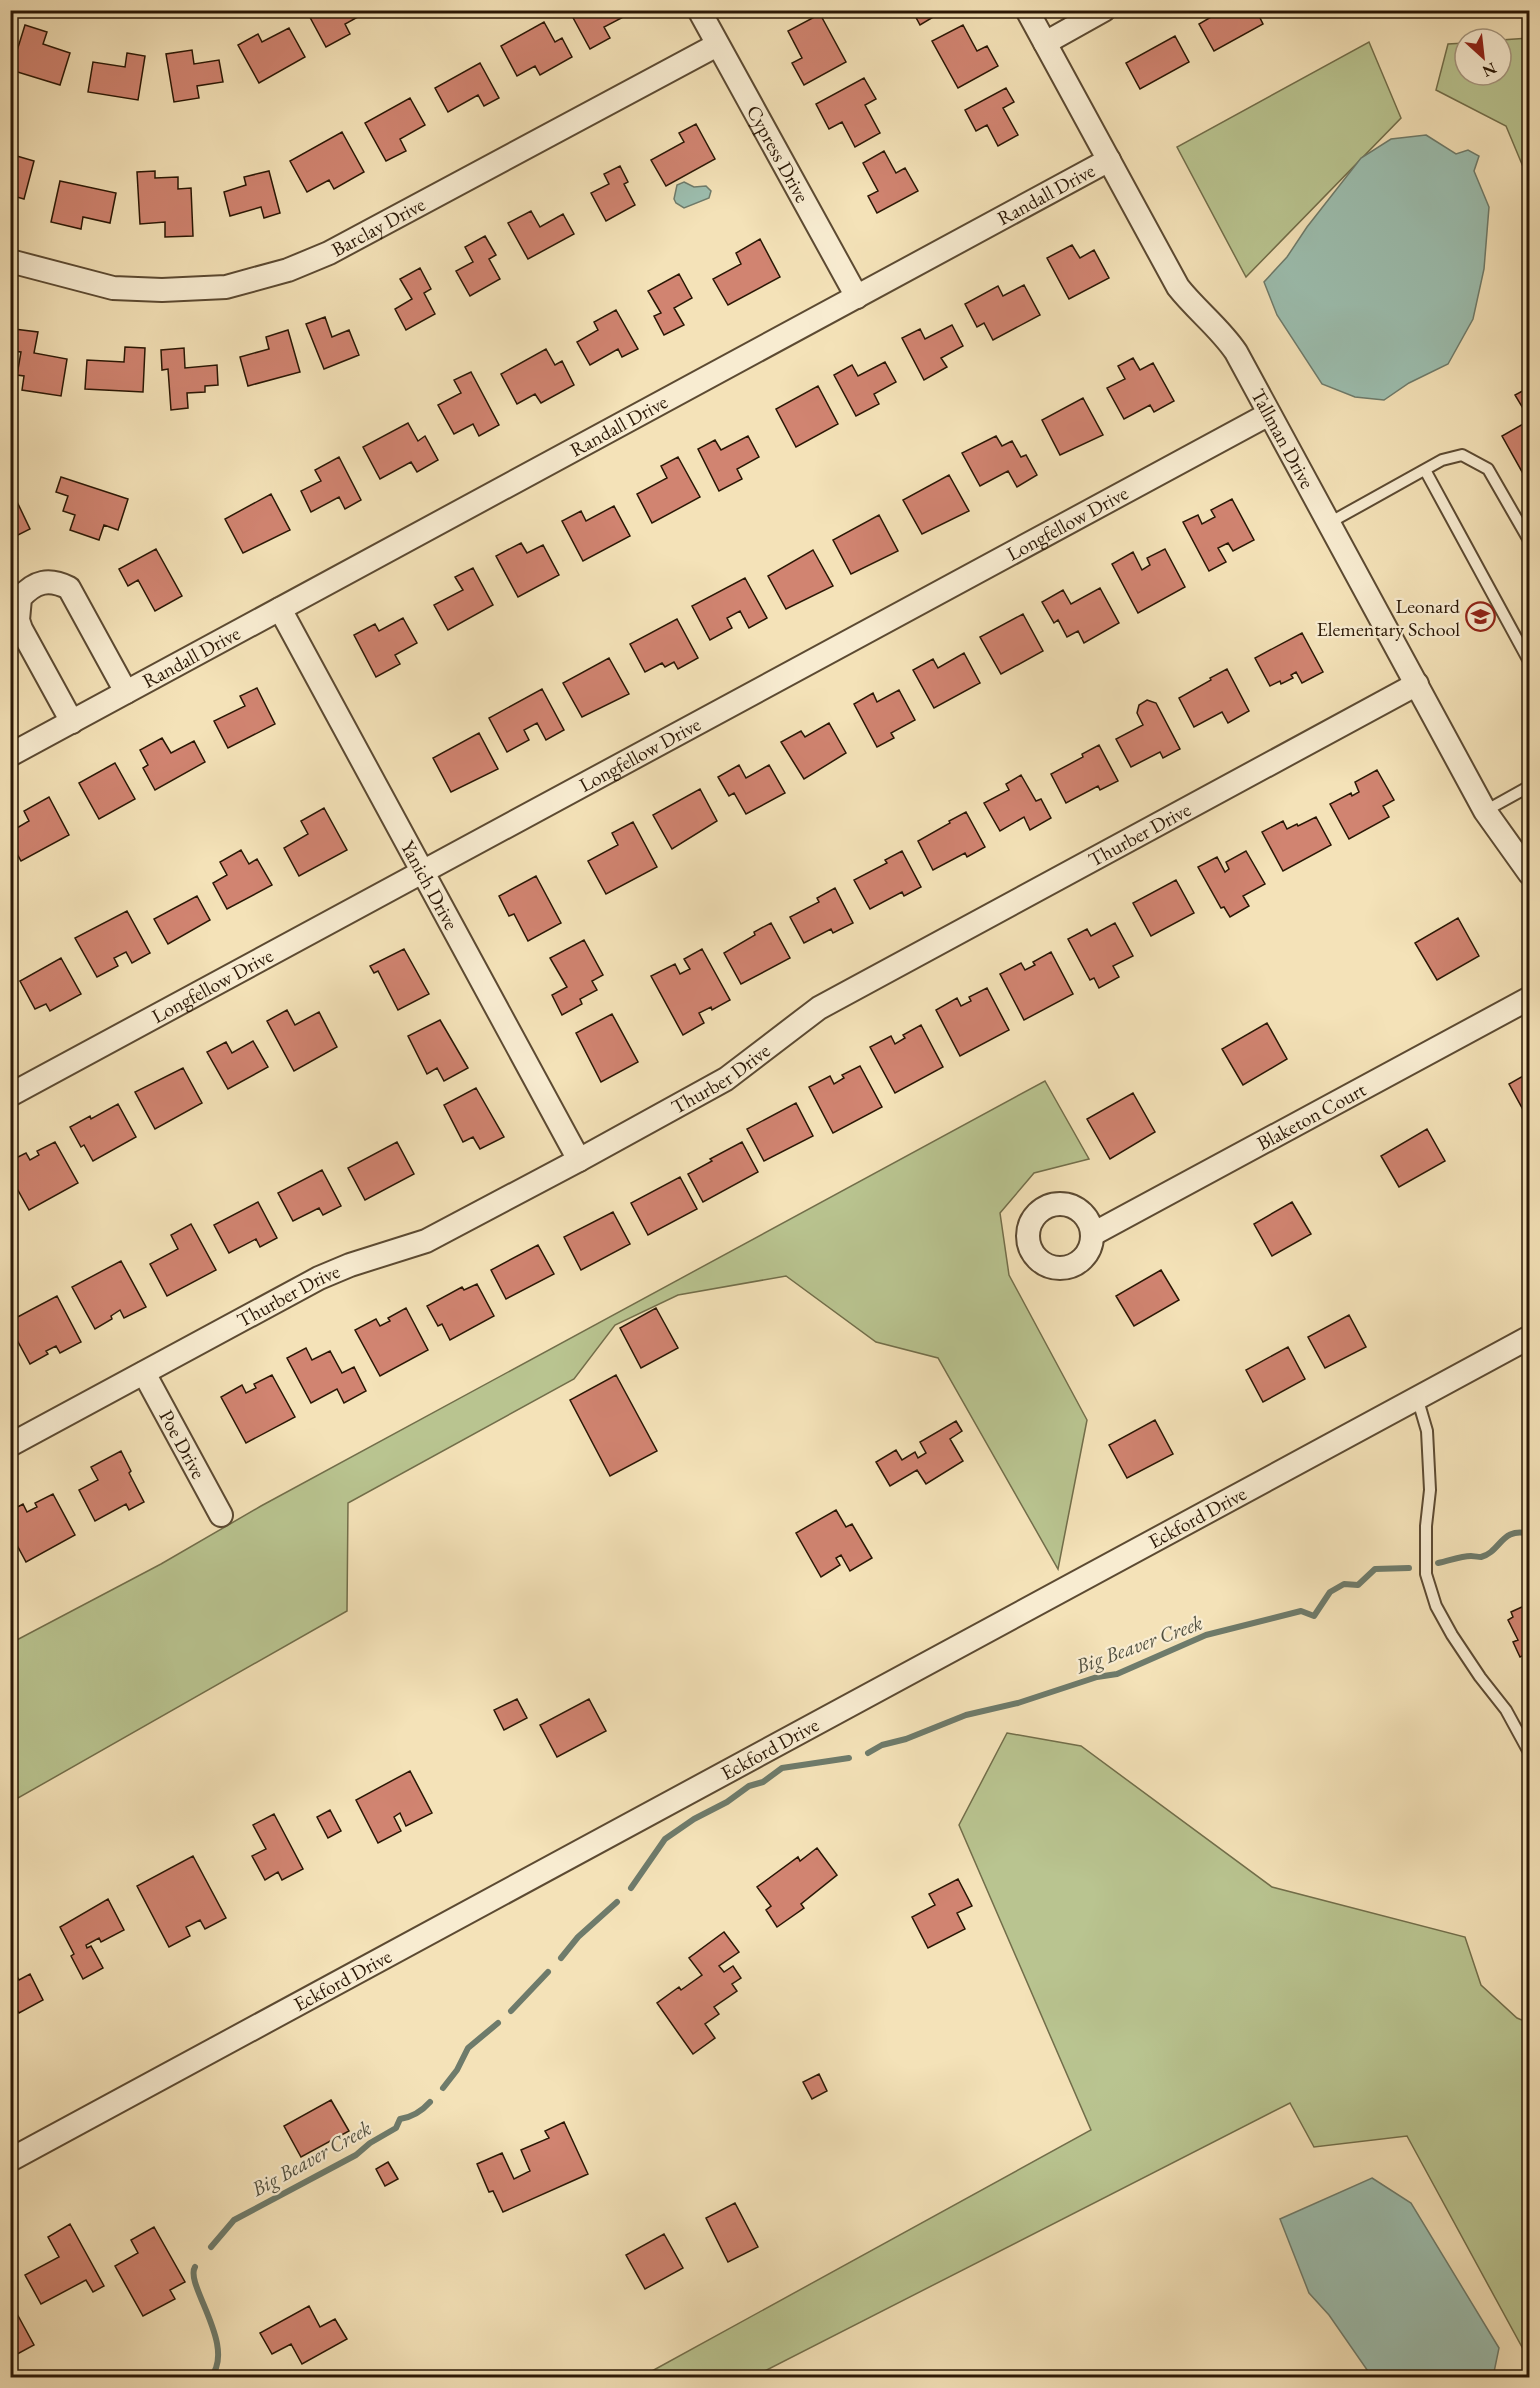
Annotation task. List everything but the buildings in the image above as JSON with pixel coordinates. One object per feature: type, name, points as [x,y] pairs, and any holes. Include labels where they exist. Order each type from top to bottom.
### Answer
[{"type":"street","name":"Cypress Drive","points":[[699,10],[856,297]]},
{"type":"street","name":"Tallman Drive","points":[[1027,10],[1178,287],[1198,312],[1228,340],[1485,811],[1530,874]]},
{"type":"street","points":[[1045,43],[1104,10]]},
{"type":"street","name":"Barclay Drive","points":[[10,261],[112,288],[162,290],[226,287],[288,270],[329,253],[717,45]]},
{"type":"street","name":"Randall Drive","points":[[10,755],[1109,160]]},
{"type":"street","name":"Longfellow Drive","points":[[10,1095],[1269,414]]},
{"type":"street","name":"Randall Drive","points":[[72,722],[18,620],[20,598],[36,584],[47,581],[57,582],[69,588],[126,692]]},
{"type":"street","name":"Yanich Drive","points":[[280,609],[579,1160]]},
{"type":"street","name":"Thurber Drive","points":[[10,1445],[318,1278],[350,1265],[426,1241],[579,1160],[726,1079],[819,1008],[1417,684]]},
{"type":"street","name":"Blaketon Court","points":[[1093,1234],[1530,998]]},
{"type":"street","name":"Eckford Drive","points":[[10,2160],[1530,1337]]},
{"type":"street","name":"Poe Drive","points":[[144,1372],[221,1515]]},
{"type":"lane","points":[[1329,523],[1442,460],[1462,455],[1488,469],[1530,542]]},
{"type":"lane","points":[[1425,470],[1530,663]]},
{"type":"lane","points":[[1485,811],[1530,786]]},
{"type":"lane","points":[[1416,1397],[1427,1431],[1430,1490],[1426,1526],[1426,1574],[1436,1606],[1480,1677],[1506,1710],[1530,1754]]},
{"type":"green space","points":[[1530,38],[1529,181],[1506,126],[1436,90],[1448,44],[1453,44],[1453,87],[1513,87],[1513,39]]},
{"type":"green space","points":[[1369,42],[1401,118],[1246,277],[1177,147]]},
{"type":"green space","points":[[1045,1081],[1089,1159],[1034,1173],[1000,1213],[1009,1275],[1087,1420],[1058,1569],[938,1358],[876,1342],[786,1276],[678,1295],[615,1325],[574,1379],[348,1503],[347,1611],[11,1802],[11,1643],[161,1564],[261,1506]]},
{"type":"green space","points":[[1007,1733],[1081,1746],[1272,1887],[1465,1937],[1481,1985],[1517,2018],[1529,2023],[1529,2377],[1524,2377],[1523,2349],[1407,2136],[1314,2147],[1290,2103],[753,2377],[641,2377],[1091,2130],[959,1825]]},
{"type":"shaded area","points":[[1426,135],[1456,154],[1468,150],[1479,156],[1474,171],[1489,207],[1484,269],[1473,319],[1448,364],[1409,383],[1384,400],[1355,397],[1322,384],[1277,315],[1264,282],[1287,257],[1307,227],[1361,158],[1391,139]]},
{"type":"shaded area","points":[[684,182],[694,187],[706,186],[711,191],[709,198],[684,208],[676,203],[674,199],[677,185]]},
{"type":"shaded area","points":[[1372,2178],[1411,2203],[1499,2348],[1493,2377],[1372,2377],[1329,2315],[1309,2293],[1280,2219]]},
{"type":"waterway","name":"Big Beaver Creek","points":[[1438,1563],[1467,1556],[1481,1557],[1493,1550],[1507,1536],[1520,1532],[1530,1534]]},
{"type":"waterway","name":"Big Beaver Creek","points":[[868,1753],[882,1745],[906,1739],[966,1715],[1018,1703],[1097,1677],[1117,1674],[1206,1635],[1301,1611],[1314,1616],[1330,1592],[1344,1584],[1358,1585],[1375,1569],[1409,1568]]},
{"type":"waterway","name":"Big Beaver Creek","points":[[631,1888],[665,1839],[749,1786],[763,1782],[782,1768],[849,1758]]},
{"type":"waterway","name":"Big Beaver Creek","points":[[561,1958],[578,1937],[617,1902]]},
{"type":"waterway","name":"Big Beaver Creek","points":[[511,2011],[548,1972]]},
{"type":"waterway","name":"Big Beaver Creek","points":[[443,2088],[457,2070],[468,2048],[498,2023]]},
{"type":"waterway","name":"Big Beaver Creek","points":[[211,2247],[234,2220],[356,2155],[370,2143],[396,2128],[400,2119],[417,2113],[430,2102]]},
{"type":"waterway","name":"Big Beaver Creek","points":[[195,2267],[197,2287],[215,2334],[218,2350],[217,2365],[210,2378]]},
{"type":"place","name":"Leonard Elementary School","points":[[1481,617]]}]
